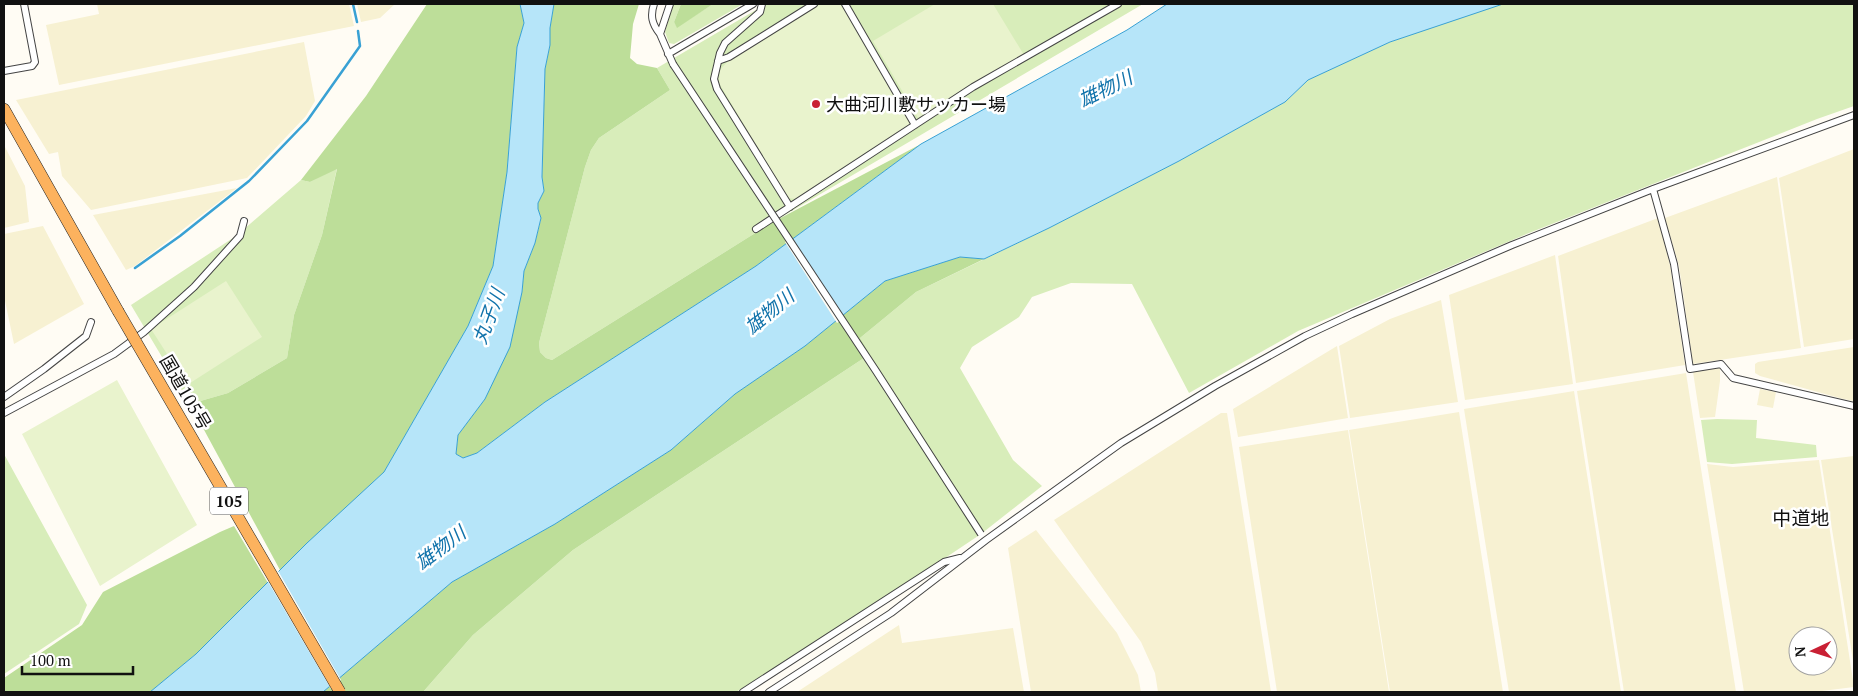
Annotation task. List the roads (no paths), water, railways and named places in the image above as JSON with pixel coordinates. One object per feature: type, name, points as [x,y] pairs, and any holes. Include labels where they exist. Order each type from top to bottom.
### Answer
[{"type":"highway","name":"国道105号","points":[[4,109],[118,311],[340,692]]},
{"type":"street","points":[[4,70],[32,66],[35,62],[24,4]]},
{"type":"street","points":[[654,4],[651,13],[653,24],[660,34],[673,64],[980,534],[986,540]]},
{"type":"street","points":[[660,34],[670,4]]},
{"type":"street","points":[[668,54],[753,4]]},
{"type":"street","points":[[762,4],[760,12],[726,43],[720,53],[714,79],[717,89],[790,207]]},
{"type":"street","points":[[718,61],[729,57],[814,4]]},
{"type":"street","points":[[845,4],[915,125]]},
{"type":"street","points":[[756,229],[982,82],[1118,4]]},
{"type":"street","points":[[769,692],[892,613],[986,540],[1121,444],[1216,386],[1305,336],[1464,265],[1653,189],[1854,115]]},
{"type":"street","points":[[1653,189],[1674,264],[1690,369],[1721,364],[1733,378],[1854,406]]},
{"type":"street","points":[[4,413],[114,354],[144,332],[194,286],[234,244],[240,236],[244,221]]},
{"type":"street","points":[[4,397],[86,336],[91,322]]},
{"type":"street","points":[[743,692],[944,562],[963,557]]},
{"type":"water","points":[[520,4],[554,4],[550,28],[550,45],[545,69],[542,177],[544,191],[538,203],[541,218],[535,243],[524,271],[522,292],[510,347],[485,399],[458,435],[456,454],[463,458],[477,453],[545,402],[756,266],[921,144],[1127,30],[1167,4],[1503,4],[1390,42],[1308,80],[1285,102],[1179,161],[984,259],[960,257],[885,281],[805,346],[735,394],[671,450],[555,524],[452,582],[323,692],[150,692],[196,654],[307,543],[384,472],[468,326],[493,266],[507,172],[517,47],[524,23]]},
{"type":"waterway","points":[[353,4],[357,22]]},
{"type":"waterway","points":[[135,268],[180,236],[249,181],[307,121],[360,46],[358,31]]},
{"type":"place","name":"大曲河川敷サッカー場","points":[[816,104]]},
{"type":"district","name":"中道地","points":[[1801,517]]},
{"type":"water label","name":"雄物川","points":[[1105,88]]},
{"type":"water label","name":"雄物川","points":[[769,311]]},
{"type":"water label","name":"丸子川","points":[[488,316]]},
{"type":"water label","name":"雄物川","points":[[440,547]]}]
